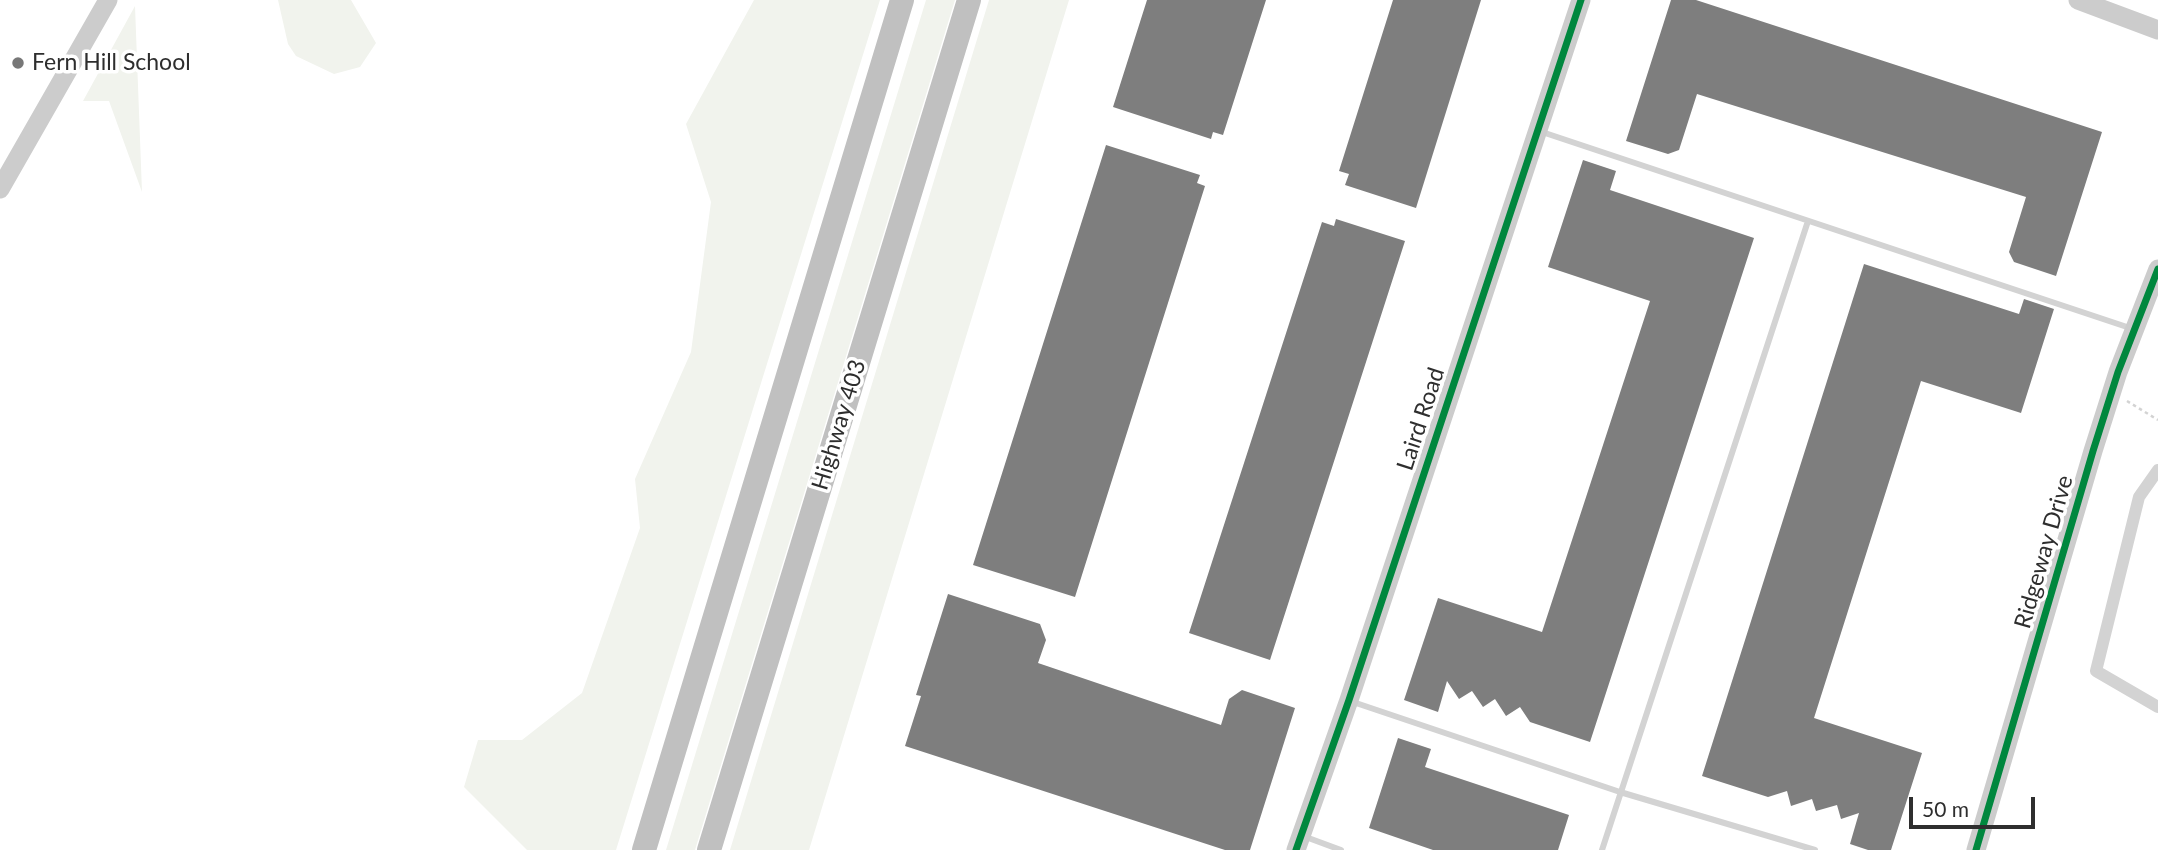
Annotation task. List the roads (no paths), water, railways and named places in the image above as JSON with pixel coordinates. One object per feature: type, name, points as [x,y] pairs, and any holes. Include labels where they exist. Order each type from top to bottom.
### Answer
[{"type":"highway","points":[[644,850],[902,0]]},
{"type":"highway","name":"Highway 403","points":[[709,850],[969,0]]},
{"type":"street","points":[[3,177],[108,0]]},
{"type":"street","name":"Laird Road","points":[[1299,843],[1349,701],[1581,0]]},
{"type":"street","points":[[2078,0],[2158,30]]},
{"type":"street","name":"Ridgeway Drive","points":[[1976,850],[2112,393],[2158,269]]},
{"type":"street","points":[[2158,470],[2139,497],[2096,671],[2158,708]]},
{"type":"lane","points":[[1537,131],[2135,329]]},
{"type":"lane","points":[[1602,850],[1808,221]]},
{"type":"lane","points":[[1349,701],[1620,792],[1815,850]]},
{"type":"lane","points":[[1299,843],[1341,850]]},
{"type":"place","name":"Fern Hill School","points":[[18,63]]}]
